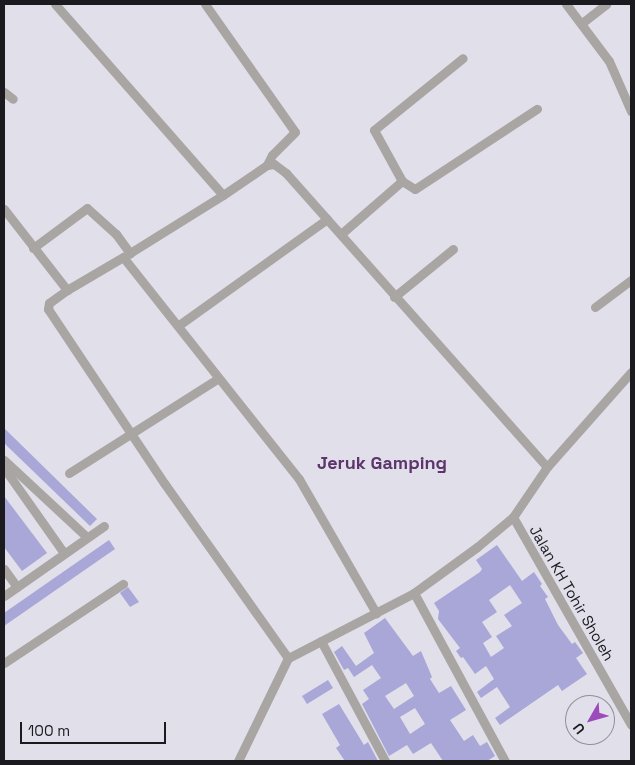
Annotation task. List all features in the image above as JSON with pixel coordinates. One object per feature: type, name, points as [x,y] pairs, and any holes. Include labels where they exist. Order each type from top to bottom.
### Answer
[{"type":"street","points":[[55,4],[223,195]]},
{"type":"street","points":[[205,4],[296,132],[272,155],[267,165]]},
{"type":"street","points":[[566,4],[609,61],[631,111]]},
{"type":"street","points":[[582,23],[606,4]]},
{"type":"street","points":[[464,58],[374,130],[402,180],[414,189],[537,109]]},
{"type":"street","points":[[4,92],[13,99]]},
{"type":"street","points":[[288,658],[48,309],[49,304],[67,290],[223,195],[267,165],[274,164],[286,173],[328,219],[394,297],[547,467]]},
{"type":"street","points":[[341,234],[402,180]]},
{"type":"street","points":[[33,248],[87,208],[116,234],[126,255],[217,379],[299,480],[376,613]]},
{"type":"street","points":[[5,213],[67,290]]},
{"type":"street","points":[[179,326],[328,219]]},
{"type":"street","points":[[394,297],[453,249]]},
{"type":"street","points":[[595,307],[631,280]]},
{"type":"street","points":[[238,761],[288,658],[323,646],[376,613],[417,597],[515,520],[547,467],[631,372]]},
{"type":"street","points":[[69,473],[217,379]]},
{"type":"street","points":[[4,460],[87,537]]},
{"type":"street","points":[[4,468],[64,552]]},
{"type":"street","name":"Jalan KH Tohir Sholeh","points":[[515,520],[631,725]]},
{"type":"street","points":[[4,596],[64,552],[104,526]]},
{"type":"street","points":[[4,569],[17,587]]},
{"type":"street","points":[[4,663],[123,584]]},
{"type":"street","points":[[417,597],[505,761]]},
{"type":"street","points":[[323,646],[385,761]]},
{"type":"building","points":[[4,428],[97,519],[90,526],[4,443]]},
{"type":"building","points":[[4,496],[47,553],[22,571],[4,547]]},
{"type":"building","points":[[109,540],[115,549],[4,626],[4,613]]},
{"type":"building","points":[[497,545],[522,581],[534,572],[542,584],[540,586],[548,597],[545,599],[558,625],[572,644],[575,642],[583,653],[576,658],[587,674],[562,691],[558,685],[500,725],[495,718],[510,707],[497,687],[481,698],[477,692],[494,679],[486,666],[475,674],[463,657],[461,658],[456,651],[460,648],[438,619],[439,611],[434,603],[480,572],[482,569],[476,560]],"holes":[[[510,585],[522,603],[504,615],[512,626],[496,636],[504,648],[491,657],[483,643],[492,637],[482,622],[497,612],[489,600]]]},
{"type":"building","points":[[128,587],[139,602],[130,607],[120,593]]},
{"type":"building","points":[[385,618],[413,656],[421,651],[432,677],[430,679],[439,693],[451,686],[466,710],[450,720],[464,741],[473,735],[480,746],[487,742],[495,756],[487,761],[443,761],[431,743],[413,754],[407,745],[389,756],[362,704],[369,699],[363,690],[381,678],[372,665],[354,677],[348,668],[344,670],[334,652],[342,646],[356,666],[374,653],[364,633]],"holes":[[[406,683],[414,696],[394,709],[385,696]],[[415,708],[425,724],[410,734],[400,717]]]},
{"type":"building","points":[[328,680],[333,688],[307,704],[302,696]]},
{"type":"building","points":[[339,704],[364,745],[368,742],[378,761],[345,761],[336,748],[340,745],[322,714]]},
{"type":"district","name":"Jeruk Gamping","points":[[382,463]]}]
